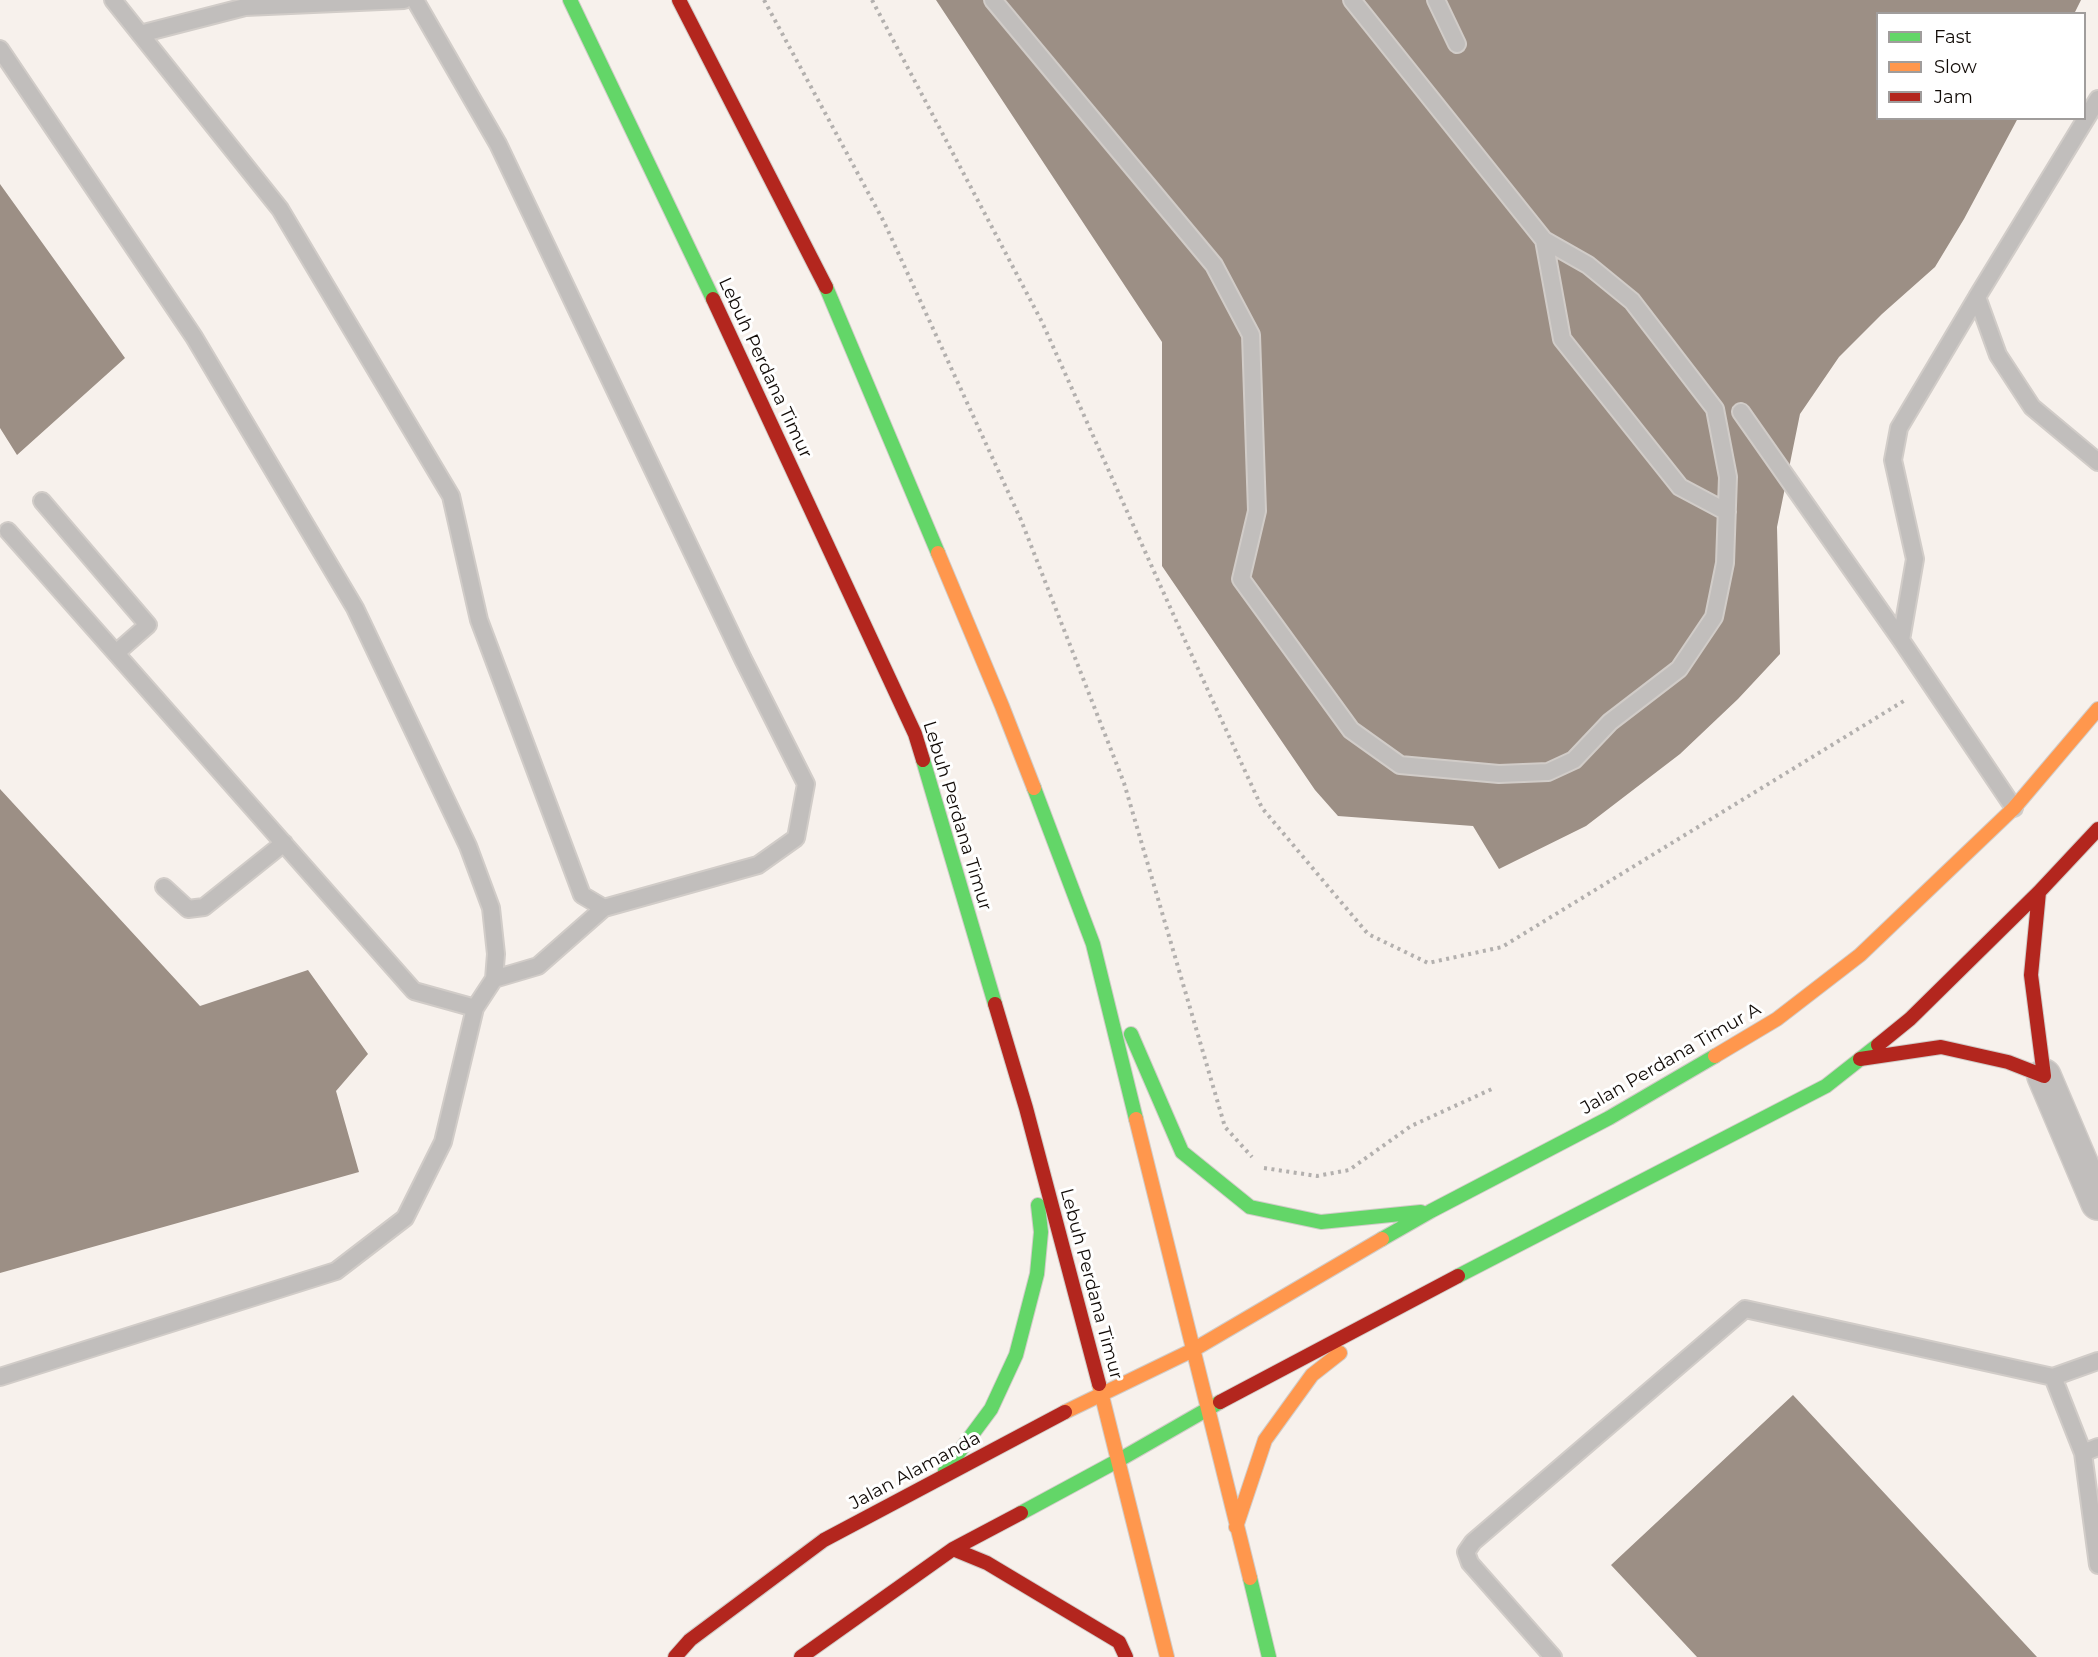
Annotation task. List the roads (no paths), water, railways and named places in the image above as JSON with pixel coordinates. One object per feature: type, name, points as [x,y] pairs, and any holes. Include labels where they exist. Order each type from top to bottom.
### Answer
[{"type":"main road","name":"Lebuh Perdana Timur","points":[[570,0],[735,343],[915,734],[1026,1108],[1119,1460],[1167,1657]]},
{"type":"main road","points":[[679,0],[826,286],[1002,706],[1093,944],[1182,1152],[1250,1207],[1321,1222],[1431,1211]]},
{"type":"main road","name":"Jalan Perdana Timur A","points":[[1193,1350],[1431,1211],[1609,1118],[1777,1019],[1860,955],[2014,808],[2098,709]]},
{"type":"main road","points":[[801,1657],[953,1549],[1392,1310],[1826,1086],[1910,1019],[2039,892],[2098,829]]},
{"type":"main road","points":[[1858,1060],[1941,1047],[2008,1062],[2044,1076],[2031,975],[2039,892]]},
{"type":"main road","points":[[1093,944],[1269,1657]]},
{"type":"main road","points":[[941,1478],[991,1409],[1016,1355],[1037,1274],[1041,1232],[1026,1108]]},
{"type":"main road","points":[[1236,1527],[1265,1440],[1312,1375],[1392,1310]]},
{"type":"main road","name":"Jalan Alamanda","points":[[675,1657],[690,1640],[824,1540],[1101,1393],[1193,1350]]},
{"type":"main road","points":[[953,1549],[987,1563],[1119,1642],[1126,1657]]},
{"type":"street","points":[[2044,1076],[2098,1203]]},
{"type":"lane","points":[[113,0],[280,209],[451,496],[483,631],[582,896],[604,908]]},
{"type":"lane","points":[[140,34],[245,7],[404,0]]},
{"type":"lane","points":[[415,0],[498,144],[743,659],[806,784],[796,838],[758,865],[604,908],[538,966],[494,979]]},
{"type":"lane","points":[[993,0],[1215,265],[1251,335],[1257,511],[1241,579],[1352,730],[1400,765],[1499,774],[1548,772],[1574,760],[1610,722],[1679,669],[1714,617],[1725,563],[1728,477],[1715,409],[1632,301],[1588,265],[1544,240],[1352,0]]},
{"type":"lane","points":[[1436,0],[1457,44]]},
{"type":"lane","points":[[0,49],[194,337],[355,608],[468,846],[491,908],[496,954],[494,979],[475,1008],[443,1142],[405,1218],[336,1271],[0,1377]]},
{"type":"lane","points":[[2086,119],[2098,99]]},
{"type":"lane","points":[[1901,640],[1915,560],[1893,460],[1899,428],[2085,120]]},
{"type":"lane","points":[[1544,240],[1562,339],[1680,487],[1727,512]]},
{"type":"lane","points":[[1977,297],[1998,355],[2032,407],[2098,462]]},
{"type":"lane","points":[[1740,412],[1901,640],[2014,808]]},
{"type":"lane","points":[[42,501],[148,625],[116,653]]},
{"type":"lane","points":[[8,531],[414,991],[475,1008]]},
{"type":"lane","points":[[164,887],[188,909],[204,907],[284,843]]},
{"type":"lane","points":[[1553,1657],[1470,1563],[1467,1552],[1473,1542],[1745,1309],[2053,1377],[2098,1361]]},
{"type":"lane","points":[[2053,1377],[2091,1450],[2098,1565]]}]
